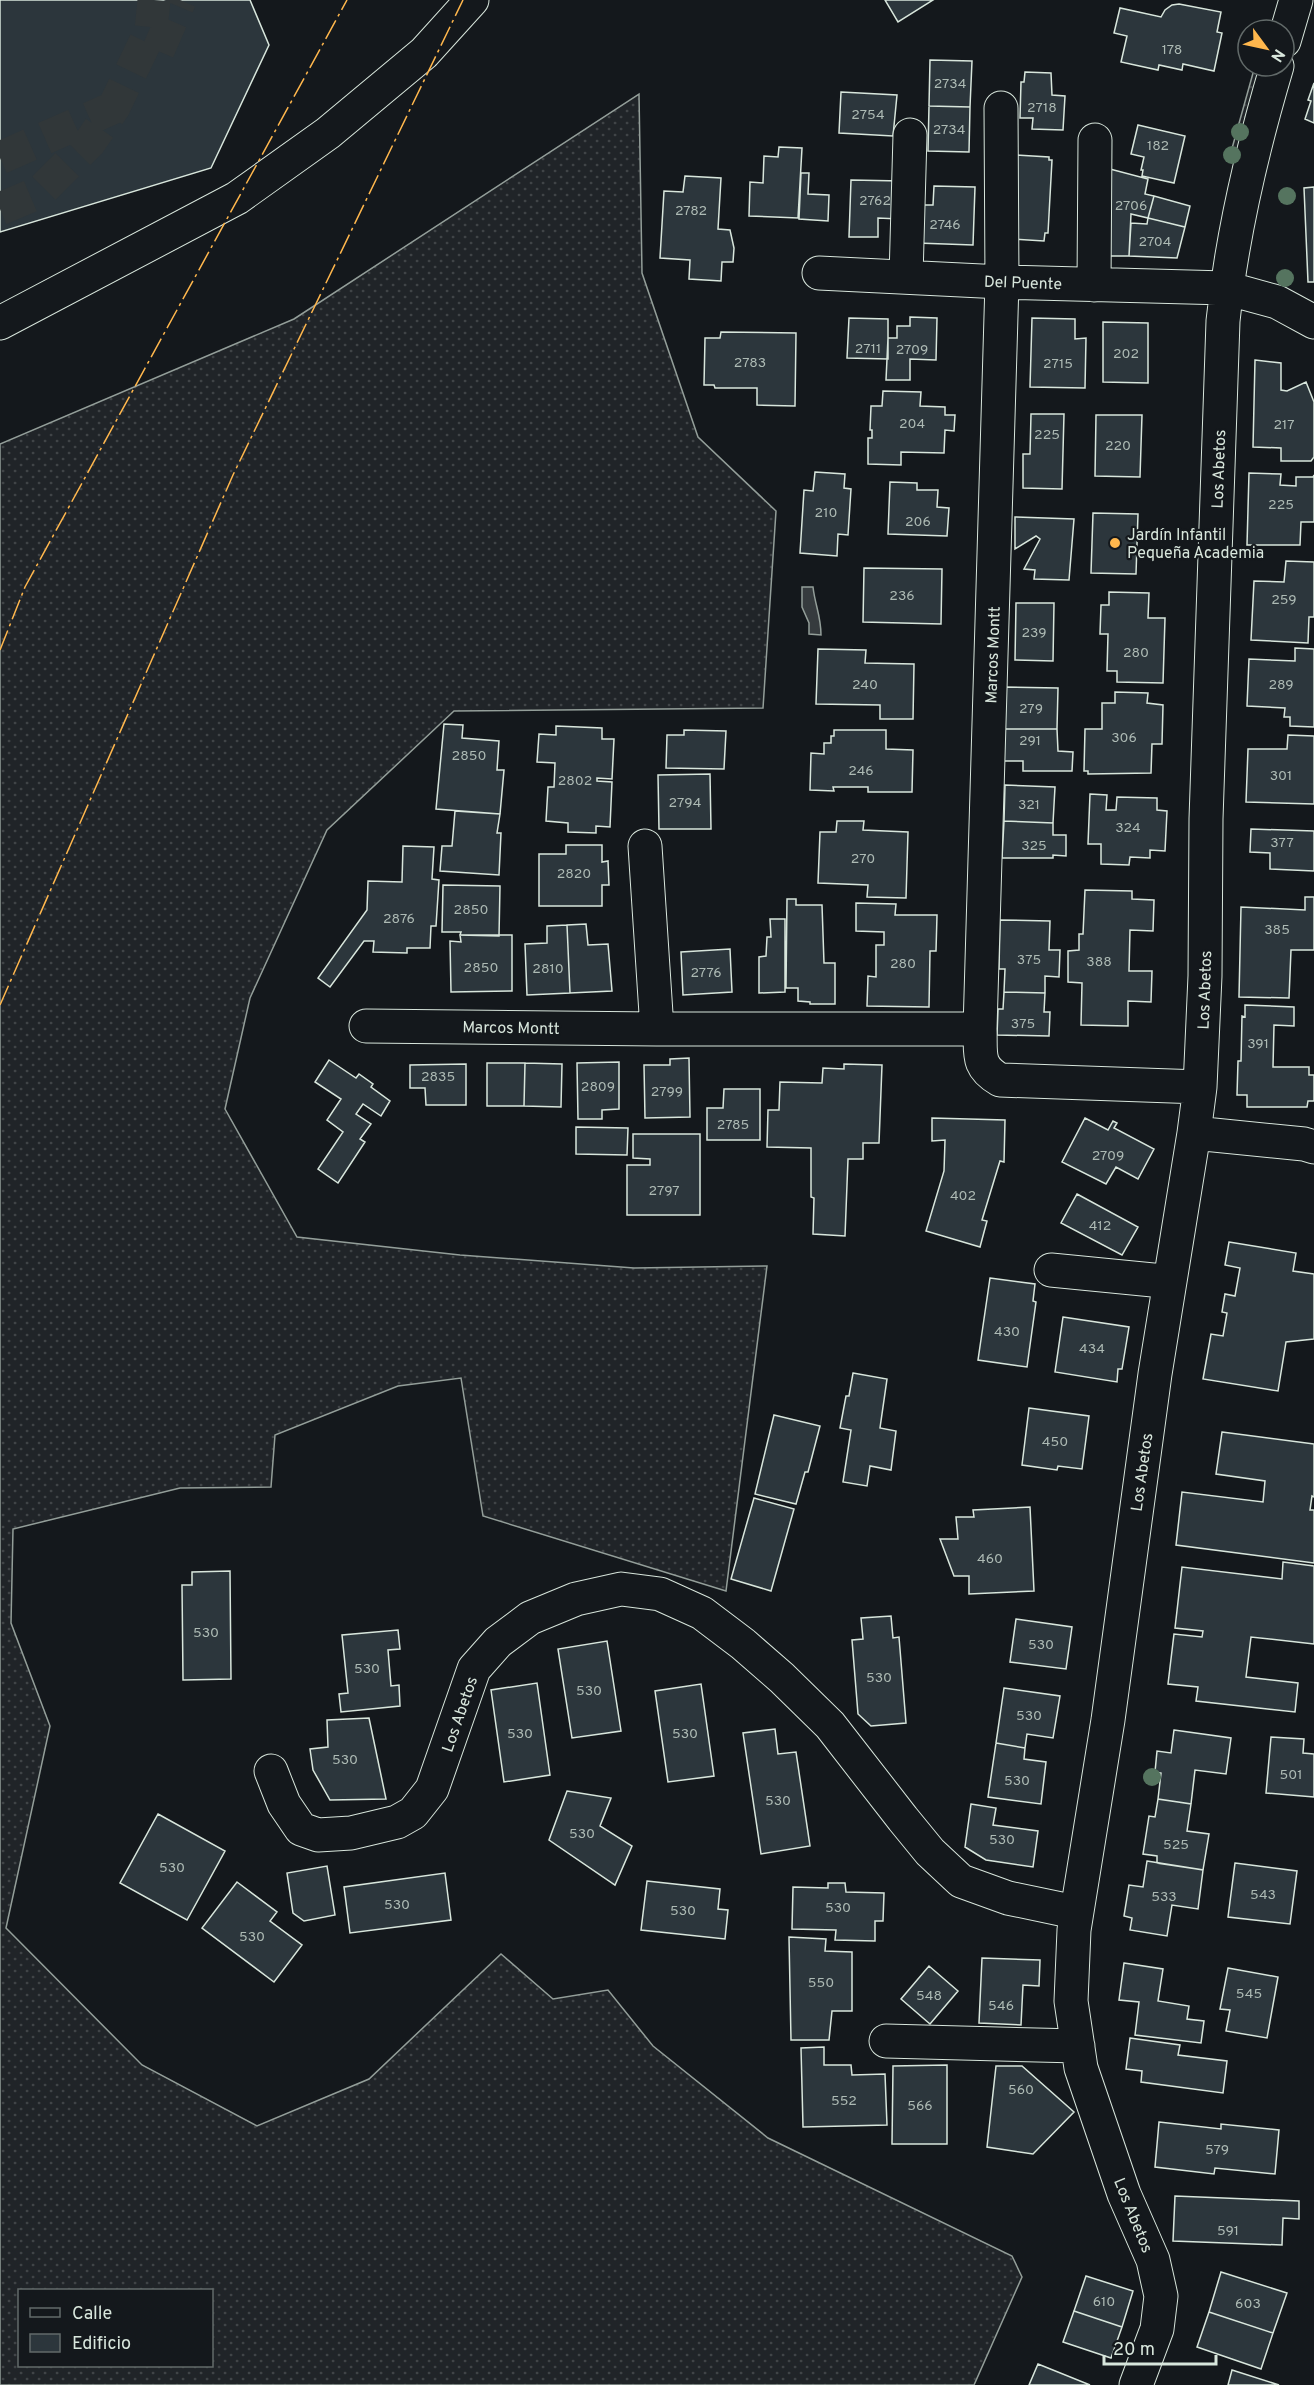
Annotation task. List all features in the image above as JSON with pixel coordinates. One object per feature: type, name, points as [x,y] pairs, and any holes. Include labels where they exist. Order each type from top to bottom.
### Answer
[{"type":"street","points":[[0,323],[237,198],[328,133],[424,53],[472,0]]},
{"type":"street","points":[[1291,18],[1296,0]]},
{"type":"street","name":"Los Abetos","points":[[1136,2385],[1157,2329],[1161,2296],[1153,2260],[1124,2194],[1081,2068],[1071,2001],[1075,1912],[1108,1719],[1155,1374],[1200,1087],[1205,976],[1206,819],[1223,321],[1226,288],[1245,183],[1274,78]]},
{"type":"street","name":"Marcos Montt","points":[[1001,108],[1002,282],[981,1056],[986,1071],[1000,1080],[1200,1087]]},
{"type":"street","points":[[906,277],[910,135]]},
{"type":"street","points":[[1094,285],[1095,140]]},
{"type":"street","name":"Del Puente","points":[[819,273],[1002,282],[1226,288],[1277,302],[1314,321]]},
{"type":"street","points":[[645,846],[657,1029]]},
{"type":"street","name":"Marcos Montt","points":[[366,1026],[980,1029]]},
{"type":"street","points":[[1194,1133],[1304,1144],[1314,1147]]},
{"type":"street","points":[[1051,1270],[1153,1280],[1170,1279]]},
{"type":"street","name":"Los Abetos","points":[[271,1771],[284,1804],[301,1829],[318,1835],[351,1833],[398,1822],[413,1813],[432,1789],[474,1669],[498,1642],[530,1618],[576,1599],[621,1589],[660,1594],[702,1613],[782,1678],[830,1725],[930,1852],[961,1881],[1008,1898],[1075,1912]]},
{"type":"street","points":[[886,2041],[1078,2046]]},
{"type":"shaded area","points":[[1252,78],[1260,78],[1240,148],[1231,152]]},
{"type":"shaded area","points":[[639,94],[642,273],[698,437],[776,511],[763,708],[454,711],[327,830],[250,998],[225,1109],[297,1237],[460,1255],[634,1268],[767,1266],[726,1591],[483,1516],[461,1378],[398,1386],[275,1435],[271,1487],[180,1488],[13,1529],[11,1623],[50,1726],[6,1928],[142,2065],[257,2126],[369,2079],[501,1954],[553,1999],[608,1990],[653,2046],[768,2138],[1012,2256],[1022,2277],[974,2385],[0,2385],[0,444],[294,319]]},
{"type":"shaded area","points":[[802,587],[813,587],[821,635],[809,634],[809,623],[802,607]]},
{"type":"building","points":[[0,0],[250,0],[269,45],[211,168],[0,232]]},
{"type":"building","points":[[885,0],[933,0],[898,22]]},
{"type":"building","points":[[1179,4],[1221,12],[1217,32],[1222,33],[1214,71],[1183,64],[1182,70],[1159,65],[1158,70],[1121,62],[1127,36],[1114,33],[1120,8],[1161,17],[1165,10],[1172,5]]},
{"type":"building","points":[[930,60],[972,61],[970,107],[929,106]]},
{"type":"building","points":[[1025,72],[1051,73],[1052,95],[1065,96],[1063,130],[1032,129],[1033,118],[1020,118],[1021,82],[1024,82]]},
{"type":"building","points":[[1314,83],[1314,123],[1305,119]]},
{"type":"building","points":[[841,92],[897,95],[893,136],[839,133]]},
{"type":"building","points":[[929,106],[970,107],[969,152],[928,151]]},
{"type":"building","points":[[1138,125],[1185,136],[1174,183],[1142,176],[1144,157],[1131,154]]},
{"type":"building","points":[[779,147],[802,148],[798,218],[749,216],[750,182],[763,183],[764,156],[778,157]]},
{"type":"building","points":[[1016,155],[1049,157],[1049,160],[1052,160],[1048,233],[1045,233],[1044,241],[1012,239]]},
{"type":"building","points":[[1110,169],[1148,179],[1145,194],[1154,196],[1148,218],[1131,214],[1129,256],[1108,256]]},
{"type":"building","points":[[801,173],[809,173],[808,194],[829,195],[828,221],[799,219]]},
{"type":"building","points":[[685,176],[721,178],[718,229],[730,230],[734,248],[733,262],[722,262],[721,281],[689,279],[690,260],[660,258],[664,191],[683,192]]},
{"type":"building","points":[[851,180],[901,181],[899,219],[878,218],[878,237],[849,237]]},
{"type":"building","points":[[934,186],[975,187],[973,245],[917,243],[918,205],[933,205]]},
{"type":"building","points":[[1314,187],[1314,282],[1308,282],[1304,188]]},
{"type":"building","points":[[1154,196],[1190,206],[1185,227],[1148,218]]},
{"type":"building","points":[[1148,218],[1185,227],[1177,258],[1129,256],[1131,223],[1147,224]]},
{"type":"building","points":[[910,317],[937,318],[936,360],[910,359],[910,380],[886,380],[888,338],[897,338],[897,326],[910,326]]},
{"type":"building","points":[[849,318],[888,319],[888,359],[847,358]]},
{"type":"building","points":[[1032,318],[1075,319],[1075,339],[1086,338],[1085,388],[1030,387]]},
{"type":"building","points":[[1103,322],[1148,323],[1148,383],[1103,382]]},
{"type":"building","points":[[721,332],[796,333],[795,406],[757,405],[757,388],[715,388],[714,385],[704,385],[705,338],[720,338]]},
{"type":"building","points":[[1255,360],[1281,363],[1281,390],[1287,391],[1306,382],[1314,402],[1314,457],[1311,461],[1281,461],[1281,448],[1253,447]]},
{"type":"building","points":[[883,391],[921,392],[920,406],[945,407],[945,415],[955,415],[954,431],[945,430],[944,453],[901,452],[901,465],[868,464],[868,438],[872,438],[871,406],[882,406]]},
{"type":"building","points":[[1031,414],[1064,414],[1062,489],[1023,488],[1023,454],[1030,454]]},
{"type":"building","points":[[1096,415],[1142,415],[1140,477],[1095,476]]},
{"type":"building","points":[[815,472],[845,474],[844,488],[851,489],[848,535],[838,534],[837,556],[800,553],[804,490],[813,491]]},
{"type":"building","points":[[1249,473],[1281,474],[1280,485],[1296,486],[1296,477],[1313,477],[1314,475],[1314,522],[1301,522],[1300,545],[1247,545]]},
{"type":"building","points":[[890,482],[917,483],[917,490],[938,490],[937,507],[949,508],[947,536],[888,534]]},
{"type":"building","name":"Jardín Infantil Pequeña Academia","points":[[1093,513],[1138,514],[1136,574],[1091,573]]},
{"type":"building","points":[[1015,517],[1074,519],[1069,580],[1034,579],[1035,570],[1024,569],[1040,539],[1036,536],[1015,549]]},
{"type":"building","points":[[1286,561],[1314,562],[1314,617],[1309,617],[1308,643],[1251,640],[1254,581],[1284,582]]},
{"type":"building","points":[[864,568],[942,569],[941,624],[863,622]]},
{"type":"building","points":[[1109,592],[1149,593],[1148,618],[1165,618],[1163,683],[1117,682],[1117,671],[1107,671],[1108,634],[1100,634],[1101,605],[1109,605]]},
{"type":"building","points":[[1016,603],[1054,603],[1053,661],[1015,660]]},
{"type":"building","points":[[1295,648],[1314,649],[1314,727],[1290,726],[1290,717],[1284,717],[1285,708],[1247,706],[1249,659],[1295,661]]},
{"type":"building","points":[[818,649],[866,650],[865,663],[914,664],[913,719],[880,719],[880,705],[816,704]]},
{"type":"building","points":[[1004,687],[1058,688],[1057,729],[1004,729]]},
{"type":"building","points":[[1115,692],[1148,693],[1147,703],[1163,705],[1162,744],[1152,744],[1151,773],[1088,774],[1088,771],[1084,771],[1085,729],[1102,729],[1102,703],[1115,703]]},
{"type":"building","points":[[444,724],[463,725],[462,738],[499,741],[497,770],[504,770],[500,814],[436,809]]},
{"type":"building","points":[[556,726],[602,728],[602,739],[614,739],[612,779],[597,778],[597,781],[612,782],[610,827],[596,826],[596,833],[568,832],[568,823],[546,821],[548,787],[554,787],[555,763],[537,762],[539,734],[556,735]]},
{"type":"building","points":[[1004,729],[1057,729],[1058,751],[1073,752],[1072,771],[1023,771],[1023,761],[1002,761]]},
{"type":"building","points":[[684,730],[726,731],[724,769],[666,768],[667,735],[684,735]]},
{"type":"building","points":[[834,730],[886,730],[886,749],[913,750],[912,792],[868,792],[868,787],[833,787],[834,791],[810,790],[811,753],[824,754],[824,743],[831,743]]},
{"type":"building","points":[[1288,735],[1314,736],[1314,804],[1246,802],[1248,749],[1287,749]]},
{"type":"building","points":[[710,774],[711,829],[659,829],[658,775]]},
{"type":"building","points":[[1005,785],[1055,787],[1053,823],[1004,821]]},
{"type":"building","points":[[1090,794],[1107,795],[1106,810],[1116,810],[1117,797],[1157,798],[1157,810],[1167,811],[1165,851],[1150,850],[1150,858],[1130,857],[1129,865],[1101,864],[1101,844],[1088,844]]},
{"type":"building","points":[[455,811],[500,814],[497,833],[501,833],[499,875],[440,871],[442,846],[452,846]]},
{"type":"building","points":[[837,821],[864,821],[863,830],[908,832],[906,898],[867,897],[868,885],[818,883],[820,832],[836,832]]},
{"type":"building","points":[[1004,821],[1053,823],[1053,835],[1066,835],[1066,856],[1002,858]]},
{"type":"building","points":[[1251,829],[1314,831],[1314,871],[1270,869],[1270,853],[1250,852]]},
{"type":"building","points":[[566,845],[602,845],[602,862],[608,861],[609,885],[602,885],[602,906],[539,906],[539,854],[566,854]]},
{"type":"building","points":[[403,846],[434,847],[432,879],[439,880],[436,926],[431,926],[430,948],[407,948],[407,953],[373,952],[374,941],[364,941],[330,987],[318,978],[367,910],[368,881],[402,882]]},
{"type":"building","points":[[443,885],[500,886],[499,936],[442,932]]},
{"type":"building","points":[[1085,890],[1132,891],[1132,899],[1154,900],[1153,931],[1130,930],[1129,971],[1152,971],[1151,1002],[1128,1001],[1128,1026],[1081,1025],[1082,983],[1068,982],[1068,951],[1079,950],[1079,934],[1083,934]]},
{"type":"building","points":[[1305,897],[1314,897],[1314,950],[1291,950],[1289,998],[1239,997],[1241,907],[1305,910]]},
{"type":"building","points":[[787,899],[796,899],[796,905],[822,905],[824,963],[835,963],[835,1004],[810,1004],[810,1002],[798,1001],[798,988],[786,988]]},
{"type":"building","points":[[856,903],[896,904],[895,915],[937,915],[936,951],[930,951],[929,1007],[867,1006],[868,976],[876,977],[876,945],[884,945],[884,932],[856,931]]},
{"type":"building","points":[[770,919],[785,919],[785,992],[759,993],[759,957],[766,956],[767,937],[771,937]]},
{"type":"building","points":[[1000,920],[1050,921],[1049,950],[1060,950],[1059,977],[1045,976],[1045,993],[1004,992],[1005,969],[999,969]]},
{"type":"building","points":[[586,924],[588,945],[608,944],[612,991],[570,993],[567,925]]},
{"type":"building","points":[[567,925],[570,993],[527,995],[525,944],[547,943],[547,926]]},
{"type":"building","points":[[460,935],[512,935],[512,991],[451,992],[450,941],[461,942]]},
{"type":"building","points":[[730,949],[732,992],[683,995],[681,952]]},
{"type":"building","points":[[1004,992],[1045,993],[1044,1012],[1050,1012],[1049,1036],[997,1035],[998,1009],[1003,1009]]},
{"type":"building","points":[[1245,1005],[1294,1007],[1294,1026],[1274,1025],[1273,1067],[1309,1067],[1309,1075],[1314,1075],[1314,1101],[1308,1101],[1307,1107],[1247,1107],[1247,1095],[1237,1095],[1238,1061],[1241,1061],[1242,1016],[1245,1017]]},
{"type":"building","points":[[689,1058],[690,1117],[645,1118],[644,1065],[670,1065],[670,1059]]},
{"type":"building","points":[[329,1060],[356,1078],[359,1074],[373,1084],[371,1087],[390,1101],[381,1116],[363,1104],[356,1114],[371,1124],[360,1139],[365,1142],[338,1183],[318,1169],[343,1132],[327,1120],[341,1099],[315,1082]]},
{"type":"building","points":[[619,1062],[619,1109],[602,1110],[602,1119],[578,1119],[577,1063]]},
{"type":"building","points":[[487,1063],[525,1063],[524,1106],[487,1106]]},
{"type":"building","points":[[525,1063],[562,1064],[561,1107],[524,1106]]},
{"type":"building","points":[[466,1064],[466,1105],[426,1105],[425,1088],[410,1088],[410,1065]]},
{"type":"building","points":[[844,1064],[882,1065],[879,1143],[863,1143],[863,1159],[848,1159],[845,1236],[813,1234],[814,1198],[811,1197],[811,1148],[767,1147],[768,1110],[779,1110],[780,1082],[822,1083],[823,1068],[844,1069]]},
{"type":"building","points":[[724,1089],[760,1089],[760,1140],[707,1140],[707,1108],[723,1108]]},
{"type":"building","points":[[932,1118],[1005,1120],[1004,1162],[1000,1161],[982,1220],[987,1221],[980,1247],[926,1231],[944,1171],[945,1140],[932,1141]]},
{"type":"building","points":[[1085,1118],[1108,1130],[1113,1121],[1117,1123],[1114,1128],[1154,1149],[1138,1179],[1116,1167],[1106,1184],[1062,1162]]},
{"type":"building","points":[[576,1127],[628,1128],[627,1155],[576,1154]]},
{"type":"building","points":[[633,1134],[700,1134],[700,1215],[627,1215],[627,1165],[650,1165],[650,1159],[633,1158]]},
{"type":"building","points":[[1077,1194],[1138,1227],[1122,1255],[1061,1223]]},
{"type":"building","points":[[1229,1242],[1296,1253],[1293,1271],[1314,1274],[1314,1339],[1286,1342],[1278,1391],[1203,1379],[1211,1334],[1223,1336],[1227,1313],[1222,1312],[1225,1294],[1235,1296],[1240,1268],[1225,1265]]},
{"type":"building","points":[[990,1278],[1035,1284],[1033,1301],[1036,1302],[1027,1367],[978,1360]]},
{"type":"building","points":[[1063,1317],[1129,1327],[1122,1369],[1118,1369],[1117,1382],[1055,1372]]},
{"type":"building","points":[[853,1373],[887,1379],[880,1428],[896,1431],[891,1470],[870,1466],[867,1486],[843,1482],[851,1430],[840,1428]]},
{"type":"building","points":[[1029,1408],[1089,1416],[1082,1469],[1058,1466],[1057,1470],[1022,1465]]},
{"type":"building","points":[[774,1415],[820,1426],[808,1472],[805,1472],[796,1504],[755,1494]]},
{"type":"building","points":[[1222,1432],[1314,1444],[1314,1497],[1312,1496],[1310,1510],[1314,1510],[1314,1563],[1176,1545],[1182,1492],[1263,1502],[1265,1481],[1216,1474]]},
{"type":"building","points":[[754,1498],[794,1509],[771,1591],[731,1579]]},
{"type":"building","points":[[1030,1507],[1034,1591],[969,1594],[969,1576],[954,1576],[940,1539],[958,1539],[956,1517],[974,1517],[973,1510]]},
{"type":"building","points":[[1283,1562],[1314,1566],[1314,1644],[1251,1637],[1246,1677],[1298,1683],[1295,1712],[1196,1701],[1198,1687],[1168,1684],[1174,1634],[1202,1637],[1203,1631],[1175,1628],[1182,1567],[1282,1579]]},
{"type":"building","points":[[230,1571],[231,1679],[183,1680],[182,1585],[192,1585],[192,1572]]},
{"type":"building","points":[[891,1616],[893,1638],[899,1637],[906,1723],[871,1726],[858,1714],[852,1640],[863,1639],[861,1618]]},
{"type":"building","points":[[1016,1619],[1072,1627],[1066,1669],[1010,1662]]},
{"type":"building","points":[[398,1630],[400,1649],[388,1650],[391,1686],[399,1685],[400,1706],[341,1712],[339,1694],[348,1693],[342,1635]]},
{"type":"building","points":[[607,1641],[621,1731],[572,1738],[558,1649]]},
{"type":"building","points":[[537,1683],[550,1775],[504,1782],[491,1690]]},
{"type":"building","points":[[701,1684],[714,1776],[668,1782],[655,1691]]},
{"type":"building","points":[[1004,1688],[1060,1696],[1053,1738],[1027,1734],[1025,1748],[996,1743]]},
{"type":"building","points":[[369,1718],[386,1799],[330,1800],[313,1770],[310,1749],[328,1747],[327,1720]]},
{"type":"building","points":[[775,1729],[778,1754],[796,1752],[810,1846],[761,1854],[743,1733]]},
{"type":"building","points":[[1174,1730],[1231,1738],[1226,1774],[1195,1770],[1191,1804],[1158,1799],[1161,1773],[1155,1772],[1157,1751],[1171,1753]]},
{"type":"building","points":[[1271,1737],[1304,1739],[1303,1753],[1314,1754],[1314,1797],[1266,1793]]},
{"type":"building","points":[[996,1743],[1025,1748],[1024,1759],[1046,1762],[1041,1804],[988,1797]]},
{"type":"building","points":[[567,1791],[611,1798],[600,1826],[632,1846],[615,1885],[549,1840]]},
{"type":"building","points":[[1158,1799],[1191,1804],[1187,1831],[1209,1834],[1203,1870],[1157,1863],[1157,1856],[1143,1854],[1149,1816],[1155,1817]]},
{"type":"building","points":[[971,1804],[996,1808],[993,1825],[1038,1831],[1033,1867],[986,1860],[965,1847]]},
{"type":"building","points":[[158,1814],[225,1851],[187,1920],[120,1883]]},
{"type":"building","points":[[1147,1861],[1203,1870],[1198,1909],[1172,1905],[1167,1936],[1130,1930],[1132,1918],[1124,1916],[1129,1885],[1143,1887]]},
{"type":"building","points":[[1235,1863],[1297,1871],[1290,1924],[1228,1917]]},
{"type":"building","points":[[327,1866],[335,1915],[304,1921],[293,1913],[287,1873]]},
{"type":"building","points":[[445,1873],[451,1920],[350,1933],[344,1887]]},
{"type":"building","points":[[647,1881],[720,1889],[718,1909],[728,1910],[725,1939],[641,1930]]},
{"type":"building","points":[[237,1882],[277,1912],[270,1921],[302,1945],[274,1982],[202,1928]]},
{"type":"building","points":[[828,1883],[845,1883],[846,1892],[884,1893],[883,1921],[875,1921],[875,1941],[835,1940],[836,1930],[792,1929],[793,1887],[828,1888]]},
{"type":"building","points":[[789,1937],[826,1939],[825,1951],[852,1952],[852,2011],[832,2011],[829,2040],[791,2040]]},
{"type":"building","points":[[982,1958],[1040,1960],[1039,1986],[1023,1985],[1021,2025],[979,2023]]},
{"type":"building","points":[[1124,1963],[1163,1969],[1158,2001],[1189,2006],[1187,2019],[1204,2021],[1201,2043],[1135,2035],[1139,2002],[1119,2000]]},
{"type":"building","points":[[929,1966],[958,1991],[930,2024],[901,1999]]},
{"type":"building","points":[[1228,1968],[1278,1977],[1267,2038],[1226,2031],[1230,2010],[1220,2009]]},
{"type":"building","points":[[1130,2038],[1180,2045],[1178,2055],[1227,2061],[1223,2093],[1141,2082],[1142,2071],[1126,2069]]},
{"type":"building","points":[[824,2047],[824,2065],[851,2065],[852,2075],[885,2074],[887,2125],[803,2127],[801,2048]]},
{"type":"building","points":[[947,2065],[947,2144],[892,2144],[893,2066]]},
{"type":"building","points":[[996,2066],[1022,2066],[1074,2112],[1033,2154],[987,2147]]},
{"type":"building","points":[[1159,2122],[1221,2129],[1221,2124],[1279,2130],[1275,2174],[1215,2168],[1214,2174],[1155,2167]]},
{"type":"building","points":[[1175,2196],[1299,2201],[1299,2219],[1283,2218],[1282,2245],[1173,2241]]},
{"type":"building","points":[[1221,2272],[1287,2293],[1273,2333],[1209,2312]]},
{"type":"building","points":[[1086,2276],[1133,2291],[1122,2327],[1074,2311]]},
{"type":"building","points":[[1074,2311],[1122,2327],[1111,2358],[1063,2342]]},
{"type":"building","points":[[1209,2312],[1273,2333],[1261,2369],[1197,2347]]},
{"type":"building","points":[[1038,2364],[1090,2385],[1029,2385]]},
{"type":"building","points":[[1232,2370],[1279,2385],[1228,2385]]},
{"type":"tunnel","points":[[0,209],[40,192],[90,142],[114,107],[151,30],[154,0]]},
{"type":"tunnel","points":[[158,51],[180,0]]},
{"type":"tunnel","points":[[0,158],[115,107]]},
{"type":"power","points":[[0,650],[25,587],[347,0]]},
{"type":"power","points":[[0,1005],[233,475],[463,0]]},
{"type":"place","name":"Jardín Infantil Pequeña Academia","points":[[1115,543]]}]
